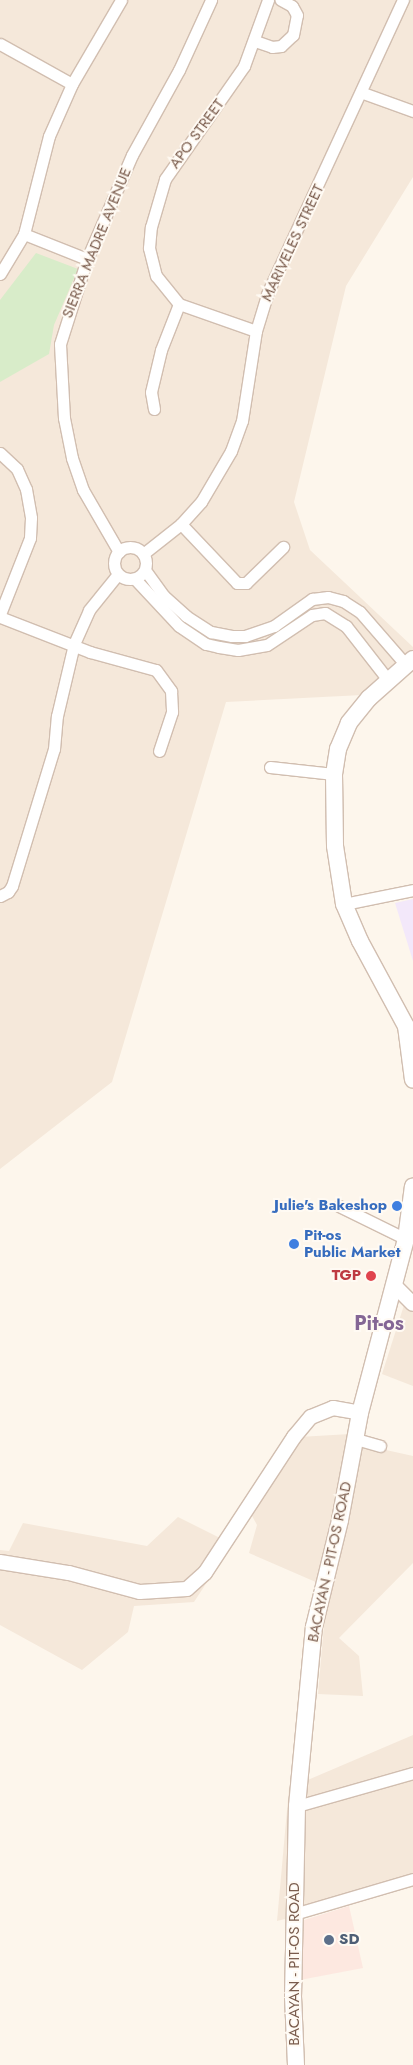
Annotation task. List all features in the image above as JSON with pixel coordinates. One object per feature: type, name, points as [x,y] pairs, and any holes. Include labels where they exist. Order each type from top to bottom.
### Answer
[{"type":"main road","points":[[409,662],[388,680],[349,723],[338,749],[334,774],[335,846],[344,904],[360,941],[406,1026],[413,1080]]},
{"type":"main road","name":"BACAYAN - PIT-OS ROAD","points":[[296,2065],[293,2043],[296,1806],[314,1628],[356,1439],[360,1413],[395,1286],[406,1238],[413,1186]]},
{"type":"street","points":[[0,274],[24,234],[49,136],[72,84],[121,0]]},
{"type":"street","name":"SIERRA MADRE AVENUE","points":[[118,552],[83,490],[64,418],[60,344],[87,259],[132,155],[179,70],[211,0]]},
{"type":"street","name":"APO STREET","points":[[179,304],[156,276],[152,265],[151,227],[165,180],[244,66],[255,41],[268,0]]},
{"type":"street","points":[[255,41],[272,47],[281,46],[293,35],[297,15],[292,6],[281,0]]},
{"type":"street","name":"MARIVELES STREET","points":[[143,554],[181,524],[201,502],[231,451],[242,421],[256,331],[267,294],[363,93],[403,0]]},
{"type":"street","points":[[0,44],[72,84]]},
{"type":"street","points":[[363,93],[413,111]]},
{"type":"street","points":[[24,234],[87,259]]},
{"type":"street","points":[[154,409],[150,392],[161,350],[179,304],[256,331]]},
{"type":"street","points":[[0,452],[17,469],[26,489],[31,518],[30,538],[0,616],[74,644],[156,670],[171,690],[172,705],[159,752]]},
{"type":"street","points":[[181,524],[237,583],[246,583],[283,547]]},
{"type":"street","points":[[118,574],[114,564],[118,552],[129,548],[143,554],[144,570],[182,621],[211,632],[245,636],[274,626],[312,599],[328,597],[360,612],[409,662]]},
{"type":"street","points":[[135,579],[144,570]]},
{"type":"street","points":[[118,574],[135,579],[206,644],[238,650],[277,641],[312,615],[325,613],[346,626],[388,680]]},
{"type":"street","points":[[0,896],[8,892],[12,886],[54,748],[56,716],[74,644],[89,610],[118,574]]},
{"type":"street","points":[[346,626],[360,612]]},
{"type":"street","points":[[270,768],[334,774]]},
{"type":"street","points":[[344,904],[413,890]]},
{"type":"street","points":[[339,1206],[406,1238]]},
{"type":"street","points":[[395,1286],[413,1304]]},
{"type":"street","points":[[0,1562],[68,1573],[140,1592],[187,1589],[205,1573],[294,1437],[311,1416],[333,1408],[360,1413]]},
{"type":"street","points":[[356,1439],[380,1446]]},
{"type":"street","points":[[296,1806],[413,1773]]},
{"type":"street","points":[[294,1914],[413,1879]]},
{"type":"shaded area","points":[[0,0],[413,0],[413,177],[346,286],[294,502],[310,550],[413,647],[413,652],[362,695],[226,702],[112,1082],[0,1169]]},
{"type":"shaded area","points":[[413,899],[413,961],[395,903]]},
{"type":"shaded area","points":[[405,1302],[413,1310],[413,1386],[382,1374]]},
{"type":"shaded area","points":[[350,1434],[318,1583],[249,1553],[257,1525],[251,1514],[299,1437]]},
{"type":"shaded area","points":[[359,1444],[413,1456],[413,1563],[339,1638],[359,1656],[363,1696],[318,1694],[326,1602]]},
{"type":"shaded area","points":[[178,1517],[232,1544],[194,1602],[134,1606],[128,1632],[82,1670],[0,1625],[0,1550],[9,1551],[23,1523],[147,1546]]},
{"type":"shaded area","points":[[413,1735],[413,1887],[277,1921],[289,1788]]},
{"type":"shaded area","points":[[349,1906],[363,1968],[300,1980],[301,1921]]},
{"type":"green space","points":[[36,253],[78,269],[54,325],[49,354],[0,382],[0,300]]},
{"type":"place","name":"Julie's Bakeshop","points":[[397,1206]]},
{"type":"place","name":"Pit-os Public Market","points":[[294,1244]]},
{"type":"place","name":"TGP","points":[[371,1276]]},
{"type":"place","name":"SD","points":[[329,1940]]},
{"type":"district","name":"Pit-os","points":[[379,1323]]}]
